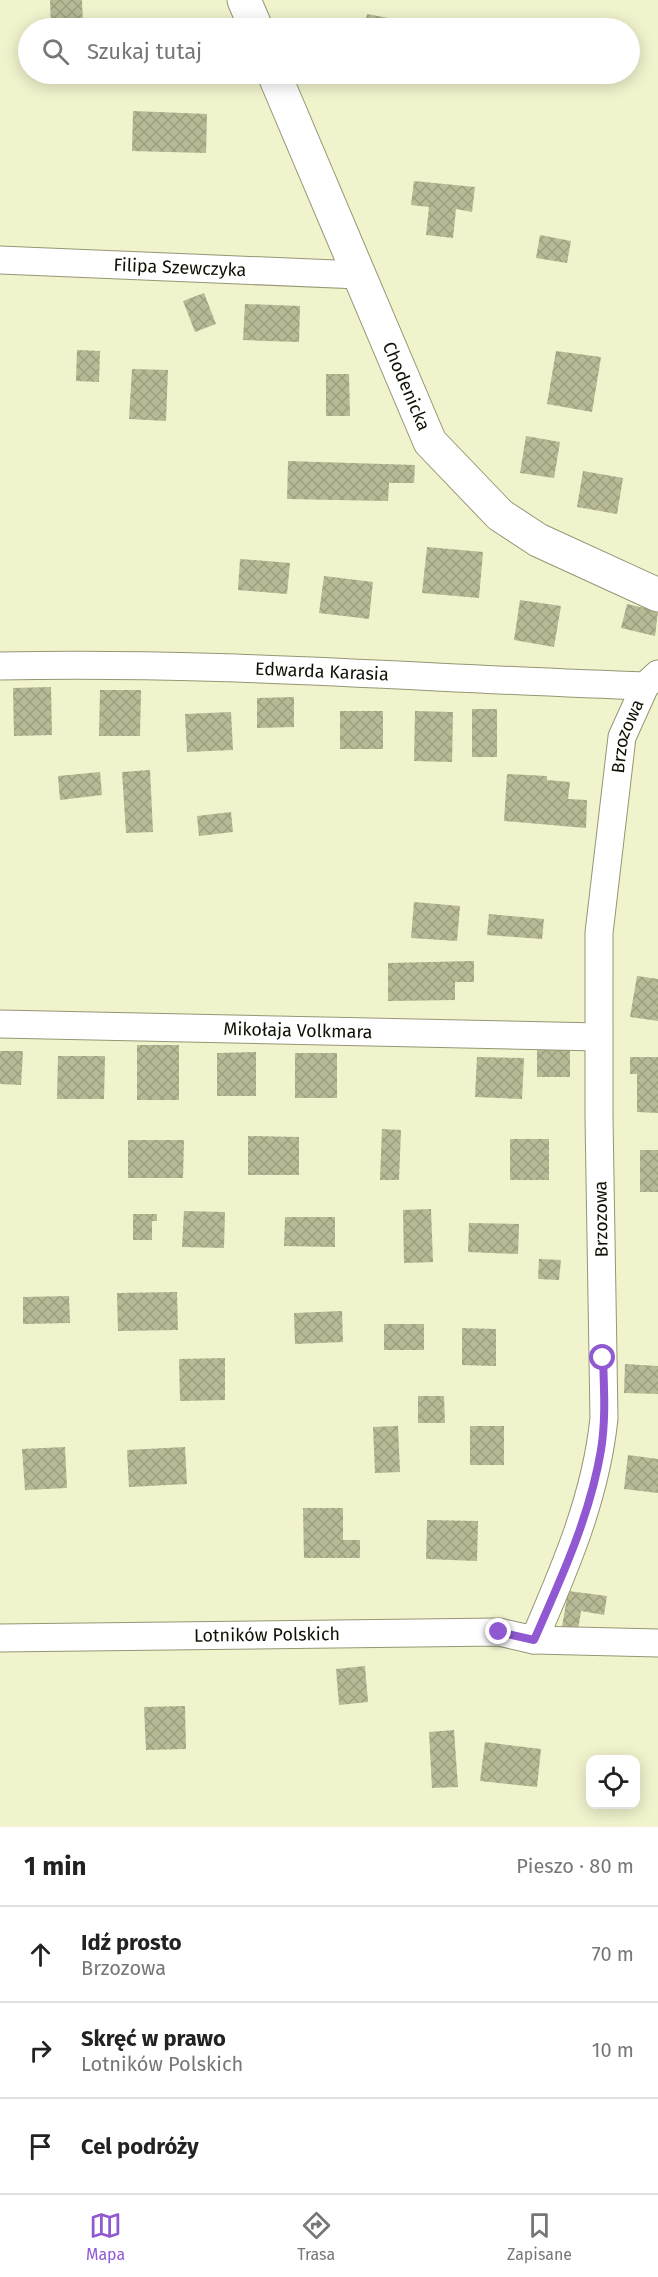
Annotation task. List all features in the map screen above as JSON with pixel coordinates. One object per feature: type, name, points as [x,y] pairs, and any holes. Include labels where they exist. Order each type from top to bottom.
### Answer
[{"type":"street","points":[[244,0],[251,18]]},
{"type":"street","name":"Chodenicka","points":[[278,84],[430,442],[475,492],[500,515],[538,540],[658,595]]},
{"type":"street","name":"Filipa Szewczyka","points":[[0,260],[359,275]]},
{"type":"street","name":"Edwarda Karasia","points":[[0,666],[112,664],[652,680]]},
{"type":"street","name":"Brzozowa","points":[[534,1640],[572,1554],[601,1449],[604,1418],[598,1037],[599,933],[622,737],[652,680]]},
{"type":"street","name":"Mikołaja Volkmara","points":[[0,1024],[86,1028],[598,1037]]},
{"type":"street","name":"Lotników Polskich","points":[[0,1638],[499,1632],[534,1640]]},
{"type":"street","points":[[534,1640],[658,1643]]},
{"type":"building","points":[[50,0],[82,0],[83,18],[51,18]]},
{"type":"building","points":[[367,14],[388,18],[366,18]]},
{"type":"building","points":[[133,111],[207,114],[206,153],[132,151]]},
{"type":"building","points":[[414,181],[475,187],[472,212],[456,209],[453,238],[426,235],[429,207],[411,205]]},
{"type":"building","points":[[540,235],[571,241],[567,263],[536,258]]},
{"type":"building","points":[[204,293],[216,324],[195,332],[183,301]]},
{"type":"building","points":[[245,304],[300,306],[299,342],[243,340]]},
{"type":"building","points":[[77,350],[100,351],[99,382],[76,381]]},
{"type":"building","points":[[556,351],[601,357],[592,412],[547,404]]},
{"type":"building","points":[[132,369],[168,370],[166,421],[129,419]]},
{"type":"building","points":[[326,374],[349,374],[350,416],[326,416]]},
{"type":"building","points":[[526,436],[560,442],[554,478],[520,473]]},
{"type":"building","points":[[288,461],[415,465],[414,483],[389,483],[388,501],[287,499]]},
{"type":"building","points":[[583,471],[623,478],[617,514],[577,507]]},
{"type":"building","points":[[427,547],[483,552],[479,598],[422,593]]},
{"type":"building","points":[[240,559],[290,563],[287,594],[238,590]]},
{"type":"building","points":[[324,576],[373,582],[369,619],[319,613]]},
{"type":"building","points":[[520,600],[561,606],[554,647],[514,640]]},
{"type":"building","points":[[627,604],[658,611],[655,636],[621,628]]},
{"type":"building","points":[[51,687],[52,735],[14,736],[13,688]]},
{"type":"building","points":[[100,690],[141,690],[140,736],[99,736]]},
{"type":"building","points":[[294,697],[294,727],[257,728],[257,698]]},
{"type":"building","points":[[472,709],[497,709],[497,757],[472,757]]},
{"type":"building","points":[[340,711],[383,711],[383,749],[340,749]]},
{"type":"building","points":[[415,711],[453,712],[452,762],[414,761]]},
{"type":"building","points":[[231,712],[233,750],[187,752],[185,714]]},
{"type":"building","points":[[150,770],[153,832],[126,833],[122,772]]},
{"type":"building","points":[[100,772],[102,795],[60,800],[58,776]]},
{"type":"building","points":[[507,774],[547,776],[547,780],[570,782],[568,799],[587,800],[586,828],[504,821]]},
{"type":"building","points":[[231,812],[233,832],[199,836],[197,816]]},
{"type":"building","points":[[414,902],[460,906],[457,941],[411,938]]},
{"type":"building","points":[[489,914],[544,919],[542,939],[487,935]]},
{"type":"building","points":[[474,961],[474,982],[455,982],[455,1000],[388,1001],[388,963]]},
{"type":"building","points":[[637,976],[658,979],[658,1021],[630,1017]]},
{"type":"building","points":[[137,1045],[179,1045],[179,1100],[137,1100]]},
{"type":"building","points":[[537,1050],[570,1050],[570,1077],[537,1077]]},
{"type":"building","points":[[0,1051],[23,1051],[21,1085],[0,1084]]},
{"type":"building","points":[[256,1052],[256,1096],[217,1096],[217,1053]]},
{"type":"building","points":[[295,1053],[337,1053],[337,1098],[295,1098]]},
{"type":"building","points":[[58,1056],[105,1056],[104,1099],[57,1099]]},
{"type":"building","points":[[477,1057],[524,1058],[522,1099],[475,1097]]},
{"type":"building","points":[[630,1057],[658,1057],[658,1113],[637,1112],[637,1074],[630,1074]]},
{"type":"building","points":[[382,1129],[401,1130],[399,1180],[380,1180]]},
{"type":"building","points":[[248,1136],[299,1137],[299,1175],[248,1175]]},
{"type":"building","points":[[510,1139],[549,1139],[549,1180],[510,1180]]},
{"type":"building","points":[[128,1140],[184,1140],[183,1178],[128,1178]]},
{"type":"building","points":[[640,1150],[658,1150],[658,1192],[640,1192]]},
{"type":"building","points":[[431,1209],[433,1262],[404,1263],[403,1210]]},
{"type":"building","points":[[184,1211],[225,1212],[224,1248],[182,1247]]},
{"type":"building","points":[[133,1214],[157,1214],[157,1221],[152,1221],[152,1240],[133,1240]]},
{"type":"building","points":[[285,1217],[335,1217],[335,1247],[284,1246]]},
{"type":"building","points":[[469,1223],[519,1224],[518,1254],[468,1252]]},
{"type":"building","points":[[539,1259],[561,1260],[559,1280],[538,1279]]},
{"type":"building","points":[[177,1292],[178,1330],[118,1331],[117,1293]]},
{"type":"building","points":[[69,1296],[70,1323],[23,1324],[23,1297]]},
{"type":"building","points":[[342,1311],[343,1342],[295,1344],[294,1313]]},
{"type":"building","points":[[384,1324],[424,1324],[424,1350],[384,1350]]},
{"type":"building","points":[[462,1328],[496,1329],[496,1366],[462,1365]]},
{"type":"building","points":[[225,1358],[225,1400],[180,1401],[179,1359]]},
{"type":"building","points":[[625,1364],[658,1366],[658,1394],[624,1393]]},
{"type":"building","points":[[418,1396],[444,1396],[445,1423],[418,1423]]},
{"type":"building","points":[[398,1426],[400,1472],[375,1473],[373,1427]]},
{"type":"building","points":[[470,1426],[504,1426],[504,1465],[470,1465]]},
{"type":"building","points":[[65,1447],[67,1488],[25,1490],[22,1449]]},
{"type":"building","points":[[185,1447],[187,1484],[129,1487],[127,1450]]},
{"type":"building","points":[[628,1455],[658,1459],[658,1493],[624,1489]]},
{"type":"building","points":[[303,1508],[343,1508],[343,1540],[360,1540],[360,1558],[304,1558]]},
{"type":"building","points":[[427,1520],[478,1521],[477,1561],[426,1559]]},
{"type":"building","points":[[568,1591],[607,1596],[604,1615],[581,1611],[578,1630],[562,1627]]},
{"type":"building","points":[[365,1666],[368,1702],[339,1705],[336,1669]]},
{"type":"building","points":[[185,1706],[186,1749],[146,1750],[144,1707]]},
{"type":"building","points":[[454,1730],[458,1787],[432,1788],[429,1732]]},
{"type":"building","points":[[485,1742],[541,1749],[537,1787],[480,1781]]},
{"type":"route","points":[[499,1632],[534,1640],[572,1554],[593,1485],[601,1449],[604,1418],[603,1358]]}]
